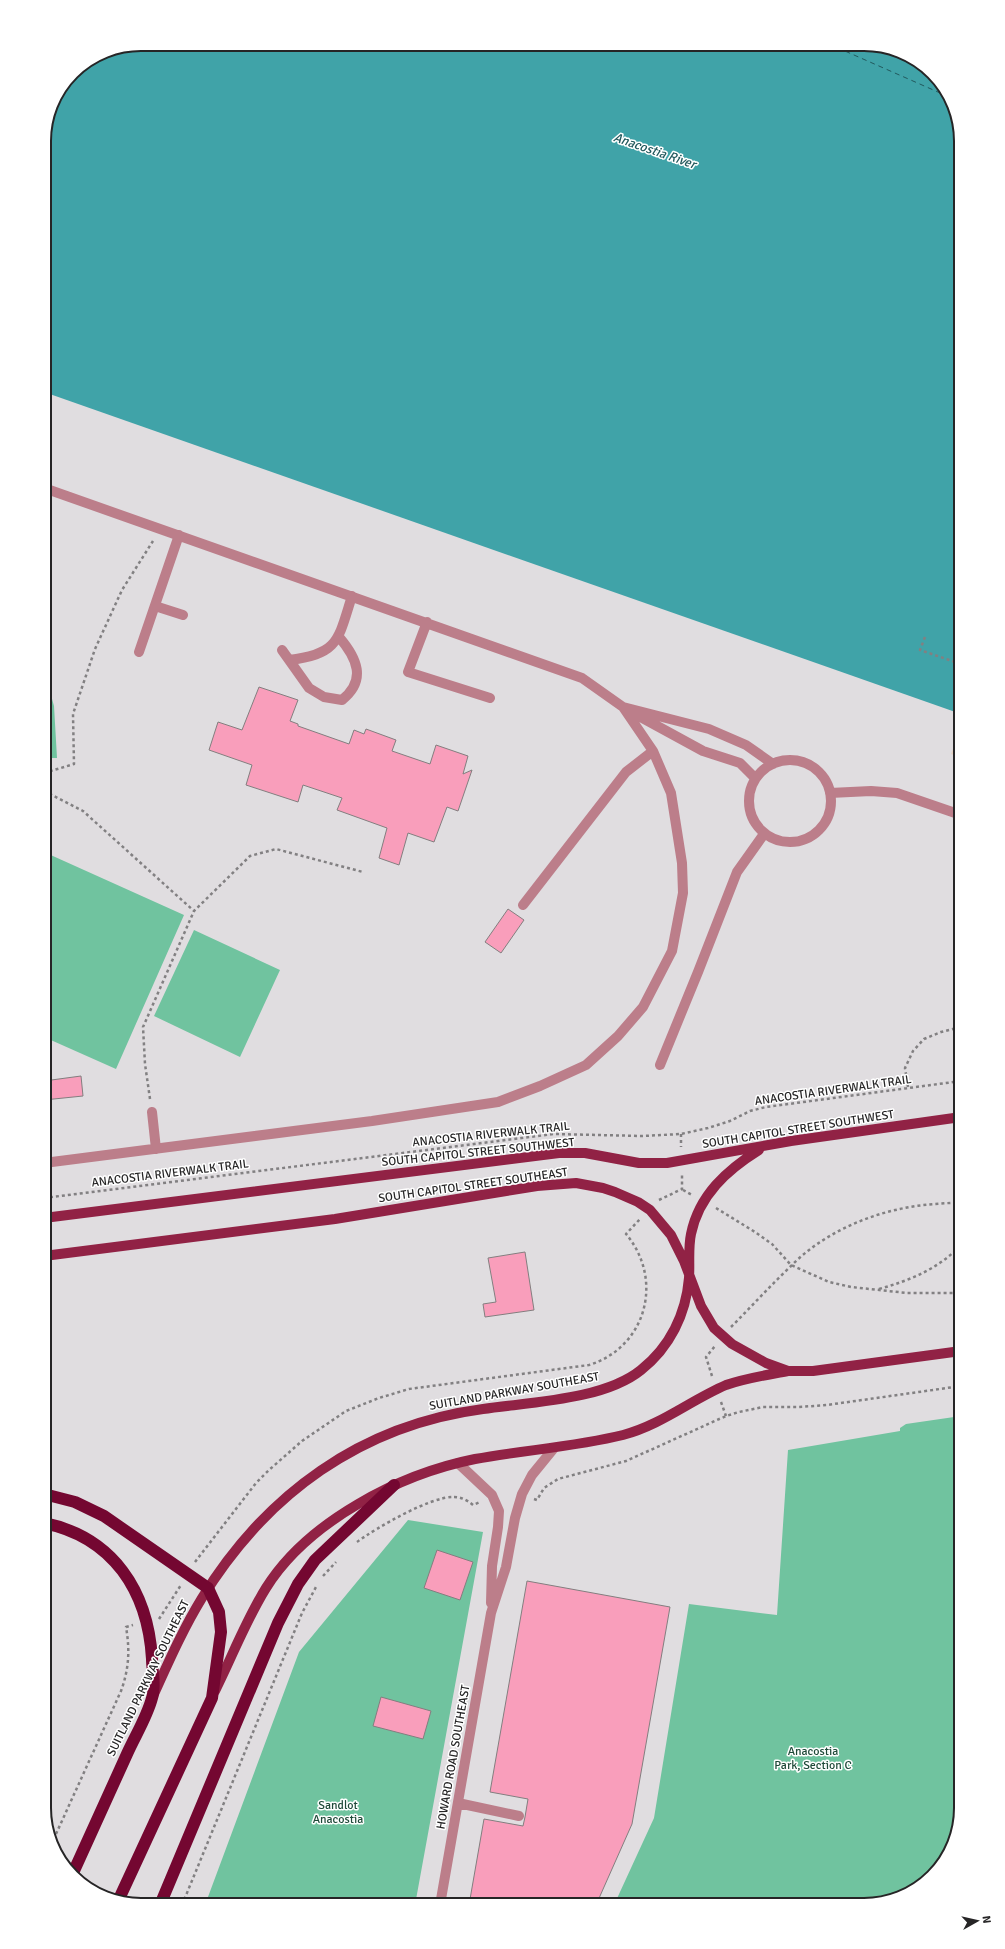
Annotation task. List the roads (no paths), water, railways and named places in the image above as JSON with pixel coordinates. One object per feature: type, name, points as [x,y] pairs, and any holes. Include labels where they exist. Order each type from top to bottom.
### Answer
[{"type":"highway","points":[[163,1898],[278,1623],[298,1584],[315,1560],[394,1485]]},
{"type":"highway","points":[[51,1496],[75,1502],[104,1516],[208,1588],[217,1605],[220,1621],[221,1632],[212,1698],[121,1895]]},
{"type":"highway","points":[[51,1525],[65,1528],[92,1542],[115,1562],[131,1584],[137,1595],[146,1622],[151,1650],[153,1697]]},
{"type":"highway","name":"SUITLAND PARKWAY SOUTHEAST","points":[[74,1869],[153,1697]]},
{"type":"main road","name":"SOUTH CAPITOL STREET SOUTHWEST","points":[[51,1217],[559,1153],[585,1153],[638,1163],[667,1163],[954,1118]]},
{"type":"main road","name":"SUITLAND PARKWAY SOUTHEAST","points":[[153,1697],[180,1639],[208,1588],[251,1532],[292,1490],[328,1465],[366,1444],[406,1427],[443,1416],[593,1393],[618,1384],[646,1366],[661,1350],[676,1328],[685,1306],[689,1276],[690,1235],[697,1214],[704,1201],[711,1190],[731,1170],[764,1147]]},
{"type":"main road","name":"SOUTH CAPITOL STREET SOUTHEAST","points":[[51,1255],[335,1219],[565,1183],[603,1188],[627,1196],[650,1210],[671,1235],[684,1261],[700,1306],[714,1328],[722,1336],[754,1358],[788,1371],[826,1370],[954,1352]]},
{"type":"main road","points":[[212,1698],[257,1603],[277,1573],[300,1548],[336,1518],[361,1502],[394,1485],[426,1472],[458,1463],[554,1448],[636,1431],[666,1418],[727,1385],[750,1378],[788,1371]]},
{"type":"street","points":[[51,490],[582,678],[623,707],[703,751],[740,763],[755,778]]},
{"type":"street","points":[[139,652],[179,535]]},
{"type":"street","points":[[289,660],[312,657],[333,644],[339,637],[352,596]]},
{"type":"street","points":[[155,606],[183,616]]},
{"type":"street","points":[[427,622],[408,672],[490,698]]},
{"type":"street","points":[[282,650],[309,688],[324,697],[342,700],[351,692],[356,682],[357,666],[352,654],[339,637]]},
{"type":"street","points":[[51,1162],[372,1121],[498,1102],[586,1066],[618,1036],[643,1007],[672,951],[683,893],[682,863],[671,793],[653,751],[623,707]]},
{"type":"street","points":[[623,707],[709,730],[746,745],[773,764]]},
{"type":"street","points":[[523,904],[626,772],[653,751]]},
{"type":"street","points":[[787,760],[802,762],[808,765],[815,769],[824,780],[830,793],[830,806],[827,818],[821,828],[811,836],[800,841],[787,842],[775,840],[764,834],[756,825],[751,814],[749,802],[750,790],[755,778],[763,770],[773,764],[787,760]]},
{"type":"street","points":[[830,793],[871,791],[896,793],[954,813]]},
{"type":"street","points":[[660,1065],[737,872],[764,834]]},
{"type":"street","points":[[152,1112],[156,1149]]},
{"type":"street","name":"HOWARD ROAD SOUTHEAST","points":[[441,1898],[491,1613],[506,1568],[515,1518],[522,1494],[532,1475],[554,1448]]},
{"type":"street","name":"HOWARD ROAD SOUTHEAST","points":[[458,1463],[492,1495],[498,1511],[498,1527],[492,1566],[491,1613]]},
{"type":"street","points":[[458,1803],[519,1816]]},
{"type":"water","name":"Anacostia River","points":[[135,51],[870,51],[893,56],[914,66],[932,82],[945,101],[952,124],[954,141],[954,712],[51,394],[51,135],[54,118],[60,101],[66,91],[82,73],[96,63],[118,54]]},
{"type":"park label","name":"Anacostia Park, Section C","points":[[813,1758]]},
{"type":"park label","name":"Sandlot Anacostia","points":[[338,1812]]}]
